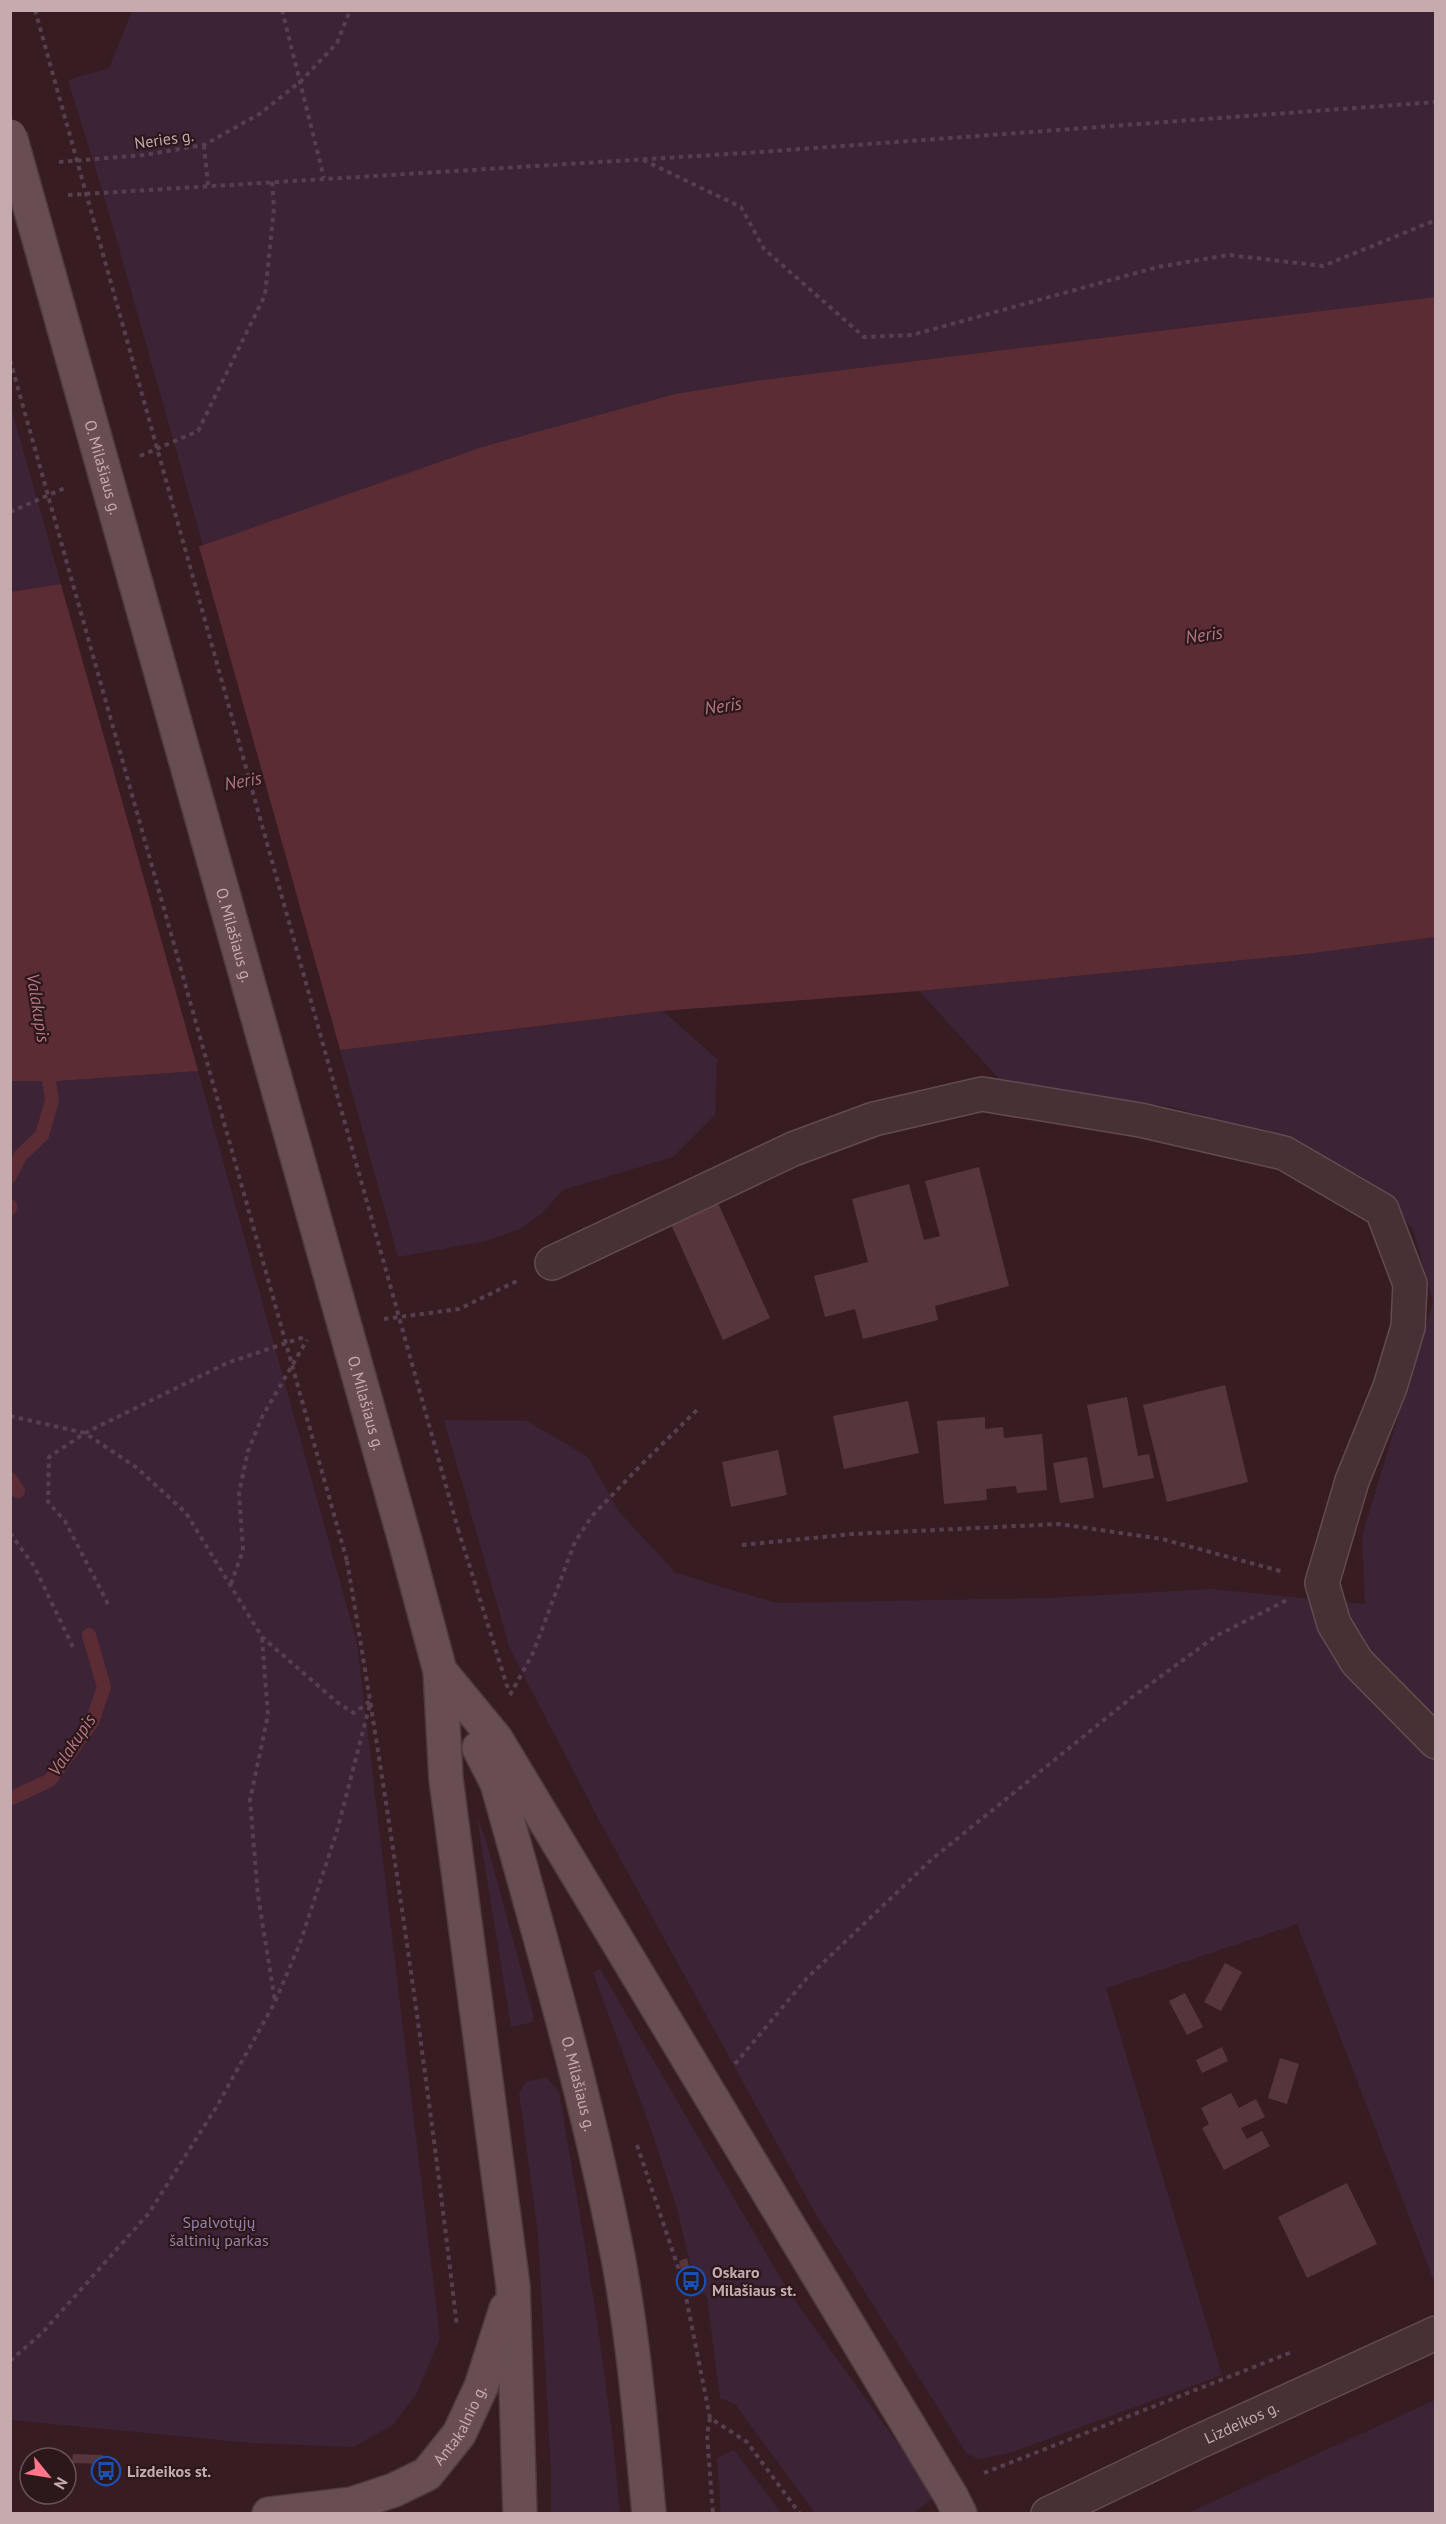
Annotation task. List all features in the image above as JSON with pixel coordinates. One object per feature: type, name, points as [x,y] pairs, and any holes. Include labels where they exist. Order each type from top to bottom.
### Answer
[{"type":"main road","name":"O. Milašiaus g.","points":[[10,136],[43,197],[440,1671],[446,1779],[513,2286],[520,2514]]},
{"type":"main road","name":"O. Milašiaus g.","points":[[440,1671],[497,1783],[578,2085],[618,2258],[640,2401],[649,2514]]},
{"type":"main road","points":[[440,1671],[496,1739],[960,2514]]},
{"type":"main road","name":"Antakalnio g.","points":[[269,2514],[352,2504],[394,2490],[427,2474],[464,2425],[481,2387],[513,2286]]},
{"type":"street","points":[[552,1263],[793,1149],[874,1119],[982,1094],[1140,1120],[1284,1153],[1383,1210],[1410,1284],[1408,1327],[1390,1387],[1352,1481],[1322,1583],[1334,1624],[1357,1662],[1436,1742]]},
{"type":"street","name":"Lizdeikos g.","points":[[1048,2514],[1198,2442],[1436,2333]]},
{"type":"path","points":[[36,10],[458,1529],[510,1695],[533,1653],[575,1542],[592,1516],[698,1409]]},
{"type":"path","points":[[282,10],[324,178]]},
{"type":"path","name":"Neries g.","points":[[55,162],[144,155],[204,145],[261,113],[301,81],[336,43],[350,10]]},
{"type":"path","points":[[43,197],[641,159],[1436,102]]},
{"type":"path","points":[[204,145],[208,185]]},
{"type":"path","points":[[641,159],[741,207],[764,249],[864,337],[912,335],[1158,267],[1229,255],[1323,266],[1436,219]]},
{"type":"path","points":[[132,460],[198,431],[265,295],[274,208],[272,181]]},
{"type":"path","points":[[10,360],[348,1561],[433,2122],[458,2331]]},
{"type":"path","points":[[10,512],[77,483]]},
{"type":"path","points":[[459,1309],[552,1263]]},
{"type":"path","points":[[231,1584],[243,1550],[239,1493],[248,1451],[262,1417],[310,1334]]},
{"type":"path","points":[[108,1604],[65,1521],[48,1502],[49,1457],[85,1433],[227,1363]]},
{"type":"path","points":[[10,1416],[85,1433],[137,1468],[186,1513],[262,1637],[338,1703],[354,1713],[371,1701]]},
{"type":"path","points":[[742,1545],[853,1534],[1059,1524],[1162,1539],[1322,1583]]},
{"type":"path","points":[[10,1533],[34,1566],[72,1647]]},
{"type":"path","points":[[729,2072],[807,1978],[932,1859],[1131,1698],[1215,1636],[1322,1583]]},
{"type":"path","points":[[262,1637],[268,1715],[250,1800],[258,1896],[275,2002]]},
{"type":"path","points":[[10,2361],[43,2332],[149,2213],[217,2106],[275,2002],[300,1943],[337,1831],[371,1701]]},
{"type":"path","points":[[634,2137],[683,2282],[710,2418],[707,2435],[713,2514]]},
{"type":"path","points":[[981,2474],[1303,2348]]},
{"type":"path","points":[[710,2418],[747,2442],[800,2514]]},
{"type":"green space","points":[[132,11],[1435,11],[1435,297],[761,380],[675,394],[482,447],[203,545],[107,206],[68,80],[109,68]]},
{"type":"green space","points":[[10,404],[61,584],[11,592],[10,592]]},
{"type":"green space","points":[[1435,937],[1435,2284],[1297,1924],[1106,1988],[1222,2375],[1010,2453],[979,2459],[967,2454],[814,2211],[600,1822],[510,1649],[444,1420],[527,1421],[588,1457],[619,1512],[676,1573],[776,1603],[1047,1598],[1211,1589],[1365,1604],[1362,1536],[1433,1302],[1413,1229],[1373,1186],[1294,1143],[1172,1107],[1004,1084],[919,991],[1306,954]]},
{"type":"green space","points":[[663,1011],[717,1059],[715,1115],[673,1157],[563,1190],[541,1214],[520,1229],[487,1241],[398,1257],[340,1050]]},
{"type":"green space","name":"Spalvotųjų šaltinių parkas","points":[[198,1071],[357,1643],[440,2338],[417,2393],[393,2425],[353,2447],[251,2443],[11,2420],[10,1081],[58,1081]]},
{"type":"green space","points":[[477,1818],[485,1837],[533,2014],[533,2022],[511,2027]]},
{"type":"green space","points":[[600,1969],[790,2294],[936,2496],[912,2514],[815,2513],[735,2404],[720,2398],[707,2297],[694,2280],[678,2212],[651,2129],[593,1973]]},
{"type":"green space","points":[[546,2077],[559,2092],[577,2197],[602,2355],[620,2513],[551,2513],[551,2472],[538,2234],[519,2093],[526,2082]]},
{"type":"green space","points":[[1435,2400],[1435,2513],[1188,2513]]},
{"type":"green space","points":[[734,2450],[781,2513],[721,2513],[717,2458]]},
{"type":"water","name":"Neris","points":[[1435,297],[1435,937],[1306,954],[919,991],[663,1011],[340,1050],[198,1071],[58,1081],[11,1081],[10,592],[61,584],[203,545],[482,447],[675,394],[761,380]]},
{"type":"pier","points":[[198,543],[341,1053],[199,1074],[60,581]]},
{"type":"building","points":[[979,1167],[1009,1286],[935,1306],[938,1320],[863,1339],[855,1309],[825,1317],[814,1276],[868,1262],[852,1199],[909,1184],[924,1240],[940,1236],[925,1181]]},
{"type":"building","points":[[717,1201],[770,1318],[723,1340],[670,1222]]},
{"type":"building","points":[[1225,1385],[1248,1482],[1167,1502],[1143,1405]]},
{"type":"building","points":[[1127,1397],[1138,1456],[1149,1454],[1154,1478],[1103,1488],[1087,1405]]},
{"type":"building","points":[[908,1401],[919,1453],[844,1469],[833,1416]]},
{"type":"building","points":[[985,1417],[985,1429],[1003,1427],[1004,1438],[1042,1434],[1047,1490],[1017,1493],[1016,1486],[986,1489],[987,1500],[944,1504],[937,1421]]},
{"type":"building","points":[[778,1450],[787,1495],[731,1507],[722,1462]]},
{"type":"building","points":[[1087,1457],[1094,1498],[1060,1503],[1053,1463]]},
{"type":"building","points":[[1225,1963],[1242,1972],[1221,2011],[1204,2002]]},
{"type":"building","points":[[1185,1993],[1203,2027],[1187,2035],[1169,2001]]},
{"type":"building","points":[[1222,2047],[1228,2061],[1202,2073],[1196,2060]]},
{"type":"building","points":[[1280,2058],[1299,2064],[1287,2104],[1268,2098]]},
{"type":"building","points":[[1231,2093],[1239,2108],[1256,2099],[1265,2117],[1241,2128],[1247,2139],[1262,2131],[1270,2146],[1224,2170],[1202,2128],[1209,2124],[1201,2108]]},
{"type":"building","points":[[1347,2183],[1377,2244],[1307,2278],[1278,2217]]},
{"type":"building","points":[[687,2258],[694,2287],[686,2289],[679,2261]]},
{"type":"building","points":[[78,2454],[103,2455],[103,2464],[78,2463]]},
{"type":"waterway","name":"Valakupis","points":[[10,1176],[20,1156],[42,1135],[52,1100],[46,1063]]},
{"type":"waterway","name":"Valakupis","points":[[10,1479],[18,1491]]},
{"type":"waterway","name":"Valakupis","points":[[10,1799],[50,1780],[92,1722],[104,1687],[89,1635]]},
{"type":"place","name":"Oskaro Milašiaus st.","points":[[691,2281]]},
{"type":"place","name":"Lizdeikos st.","points":[[106,2471]]}]
